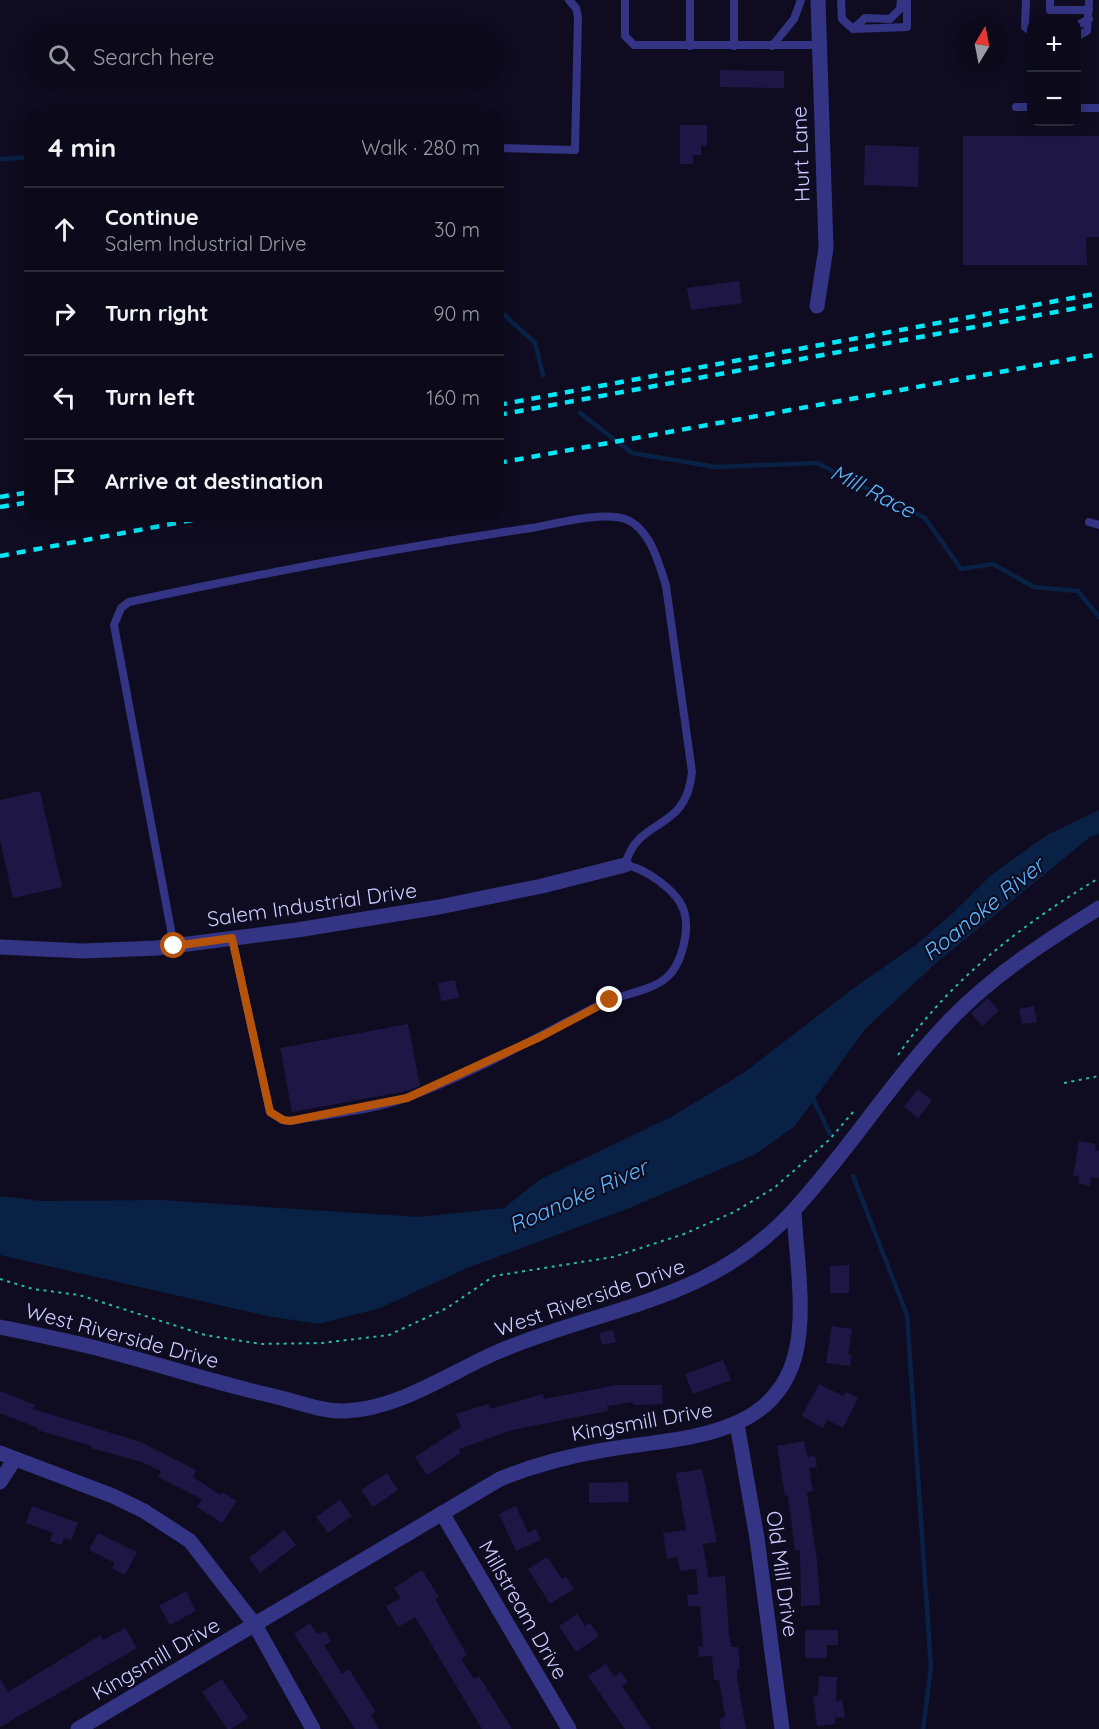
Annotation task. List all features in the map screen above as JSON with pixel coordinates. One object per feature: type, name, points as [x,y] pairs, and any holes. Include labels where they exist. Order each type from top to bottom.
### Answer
[{"type":"street","name":"Hurt Lane","points":[[817,306],[825,248],[817,45],[818,0]]},
{"type":"street","name":"Salem Industrial Drive","points":[[0,947],[83,951],[174,946],[439,907],[542,886],[625,865]]},
{"type":"street","name":"West Riverside Drive","points":[[0,1327],[89,1346],[241,1389],[342,1411],[412,1393],[496,1353],[655,1300],[695,1284],[752,1250],[794,1211],[948,1022],[1012,965],[1099,908]]},
{"type":"street","name":"Kingsmill Drive","points":[[78,1729],[500,1479],[525,1468],[604,1450],[710,1434],[736,1425],[756,1412],[770,1400],[791,1367],[797,1348],[799,1328],[794,1211]]},
{"type":"street","name":"Old Mill Drive","points":[[736,1425],[757,1538],[782,1729]]},
{"type":"street","points":[[0,1453],[113,1496],[177,1530],[204,1557],[255,1625],[314,1729]]},
{"type":"street","points":[[0,1482],[15,1459]]},
{"type":"street","name":"Millstream Drive","points":[[442,1513],[569,1729]]},
{"type":"lane","points":[[625,0],[625,36],[628,42],[634,45],[817,45]]},
{"type":"lane","points":[[690,0],[690,46]]},
{"type":"lane","points":[[734,0],[734,46]]},
{"type":"lane","points":[[772,45],[794,19],[801,0]]},
{"type":"lane","points":[[841,0],[842,19],[853,28],[907,27],[907,0]]},
{"type":"lane","points":[[853,28],[865,18],[890,19],[900,9],[901,0]]},
{"type":"lane","points":[[1026,0],[1029,18]]},
{"type":"lane","points":[[1050,0],[1050,10],[1089,6],[1087,31],[1081,35]]},
{"type":"lane","points":[[504,148],[574,150],[578,17],[572,1]]},
{"type":"lane","points":[[1081,24],[1089,19]]},
{"type":"lane","points":[[1016,107],[1027,107]]},
{"type":"lane","points":[[1081,108],[1099,108]]},
{"type":"lane","points":[[174,946],[124,691],[114,625],[116,616],[129,602],[377,553],[610,516],[631,521],[640,528],[660,567],[666,586],[692,772],[688,792],[678,811],[639,839],[625,865],[644,872],[677,898],[683,907],[686,933],[673,970],[665,979],[610,1000],[540,1037],[407,1098],[313,1117],[283,1120],[270,1112],[232,938]]},
{"type":"lane","points":[[1089,522],[1099,525]]},
{"type":"path","points":[[1064,1083],[1099,1076]]},
{"type":"path","points":[[0,1279],[33,1289],[79,1295],[205,1335],[261,1344],[322,1344],[389,1335],[447,1308],[494,1276],[613,1257],[684,1234],[734,1212],[774,1188],[829,1140],[853,1111],[859,1110]]},
{"type":"water","name":"Roanoke River","points":[[1099,810],[1099,834],[1090,837],[936,963],[865,1029],[795,1126],[756,1154],[627,1209],[467,1268],[380,1308],[319,1324],[267,1316],[0,1255],[0,1196],[42,1201],[161,1200],[419,1217],[504,1208],[541,1179],[671,1117],[745,1072],[855,987],[916,945],[990,876],[1047,835]]},
{"type":"building","points":[[720,70],[784,71],[784,88],[720,87]]},
{"type":"building","points":[[680,125],[707,125],[707,146],[701,146],[701,155],[693,155],[693,164],[680,164]]},
{"type":"building","points":[[963,136],[1099,136],[1099,237],[1086,237],[1087,265],[963,265]]},
{"type":"building","points":[[865,145],[919,147],[918,187],[864,185]]},
{"type":"building","points":[[739,281],[742,303],[691,310],[687,288]]},
{"type":"building","points":[[40,791],[62,887],[13,898],[0,840],[0,800]]},
{"type":"building","points":[[455,980],[459,998],[441,1001],[438,983]]},
{"type":"building","points":[[988,998],[999,1011],[982,1026],[971,1013]]},
{"type":"building","points":[[1034,1006],[1037,1022],[1022,1024],[1019,1009]]},
{"type":"building","points":[[408,1024],[420,1086],[407,1091],[292,1112],[280,1048]]},
{"type":"building","points":[[918,1089],[932,1101],[918,1118],[904,1107]]},
{"type":"building","points":[[1079,1141],[1096,1144],[1095,1150],[1099,1151],[1099,1178],[1091,1177],[1090,1186],[1078,1183],[1079,1176],[1073,1176]]},
{"type":"building","points":[[849,1265],[849,1293],[830,1293],[830,1266]]},
{"type":"building","points":[[832,1326],[852,1329],[848,1354],[852,1355],[850,1366],[826,1363]]},
{"type":"building","points":[[613,1330],[616,1342],[602,1345],[599,1333]]},
{"type":"building","points":[[723,1360],[731,1380],[693,1394],[685,1374]]},
{"type":"building","points":[[819,1384],[843,1396],[846,1392],[858,1398],[843,1428],[827,1420],[823,1428],[802,1416]]},
{"type":"building","points":[[617,1385],[662,1385],[663,1404],[633,1405],[633,1402],[607,1406],[608,1411],[512,1430],[459,1449],[461,1453],[427,1475],[415,1457],[461,1427],[456,1414],[488,1404],[490,1409],[543,1394],[544,1399]]},
{"type":"building","points":[[0,1391],[35,1405],[33,1409],[141,1442],[196,1470],[193,1477],[220,1495],[222,1492],[237,1501],[222,1523],[197,1507],[202,1499],[158,1477],[161,1471],[142,1462],[37,1430],[38,1428],[0,1413]]},
{"type":"building","points":[[804,1441],[807,1457],[815,1456],[817,1467],[809,1468],[813,1491],[807,1492],[817,1560],[820,1605],[801,1606],[800,1550],[795,1550],[788,1495],[785,1496],[777,1446]]},
{"type":"building","points":[[702,1469],[717,1542],[703,1544],[708,1577],[725,1576],[729,1635],[732,1647],[738,1647],[740,1669],[737,1669],[737,1678],[746,1729],[721,1729],[719,1719],[725,1717],[719,1680],[714,1680],[712,1656],[699,1657],[698,1647],[703,1646],[700,1606],[688,1606],[687,1595],[698,1594],[696,1569],[680,1571],[677,1557],[667,1559],[663,1533],[686,1530],[676,1473]]},
{"type":"building","points":[[387,1473],[398,1490],[373,1507],[361,1490]]},
{"type":"building","points":[[628,1482],[629,1502],[589,1503],[589,1483]]},
{"type":"building","points":[[340,1500],[352,1516],[328,1533],[316,1517]]},
{"type":"building","points":[[32,1506],[78,1523],[71,1540],[64,1538],[62,1545],[50,1541],[53,1533],[26,1523]]},
{"type":"building","points":[[516,1506],[528,1533],[536,1529],[541,1540],[516,1551],[499,1514]]},
{"type":"building","points":[[284,1530],[296,1545],[260,1573],[249,1558]]},
{"type":"building","points":[[98,1533],[137,1552],[125,1575],[112,1568],[115,1563],[89,1550]]},
{"type":"building","points":[[547,1557],[562,1579],[566,1576],[574,1589],[550,1604],[528,1569]]},
{"type":"building","points":[[422,1570],[439,1597],[435,1599],[467,1655],[461,1659],[474,1679],[479,1676],[512,1729],[482,1729],[415,1617],[398,1627],[386,1606],[401,1598],[394,1588]]},
{"type":"building","points":[[186,1591],[196,1611],[170,1625],[159,1606]]},
{"type":"building","points":[[577,1614],[585,1626],[590,1623],[599,1636],[576,1652],[559,1626]]},
{"type":"building","points":[[310,1623],[317,1634],[326,1631],[331,1642],[324,1645],[342,1674],[349,1669],[376,1712],[371,1715],[379,1729],[355,1729],[294,1634]]},
{"type":"building","points":[[125,1628],[137,1648],[0,1727],[0,1678],[8,1692],[101,1635],[103,1640]]},
{"type":"building","points":[[805,1630],[838,1630],[838,1645],[827,1645],[827,1658],[805,1658]]},
{"type":"building","points":[[606,1664],[614,1677],[621,1672],[628,1682],[622,1686],[651,1729],[625,1729],[603,1698],[588,1676]]},
{"type":"building","points":[[819,1676],[837,1677],[836,1701],[842,1700],[845,1717],[835,1718],[835,1724],[817,1726],[813,1696],[818,1695]]},
{"type":"building","points":[[222,1679],[248,1718],[231,1729],[227,1729],[202,1692]]},
{"type":"waterway","name":"Mill Race","points":[[0,159],[24,157]]},
{"type":"waterway","name":"Mill Race","points":[[504,315],[535,343],[543,375]]},
{"type":"waterway","name":"Mill Race","points":[[580,413],[632,453],[716,467],[817,463],[925,518],[961,569],[993,564],[1034,587],[1078,591],[1099,617]]},
{"type":"waterway","points":[[809,1097],[813,1099],[830,1134]]},
{"type":"waterway","points":[[853,1176],[907,1315],[931,1667],[923,1729]]},
{"type":"railway","points":[[504,404],[1099,293]]},
{"type":"railway","points":[[504,414],[1099,304]]},
{"type":"railway","points":[[504,462],[1099,354]]},
{"type":"railway","points":[[0,497],[24,493]]},
{"type":"railway","points":[[0,507],[24,503]]},
{"type":"railway","points":[[0,556],[182,522]]},
{"type":"route","points":[[174,946],[232,938],[270,1112],[274,1116],[290,1121],[407,1098],[540,1037],[610,1000]]}]
